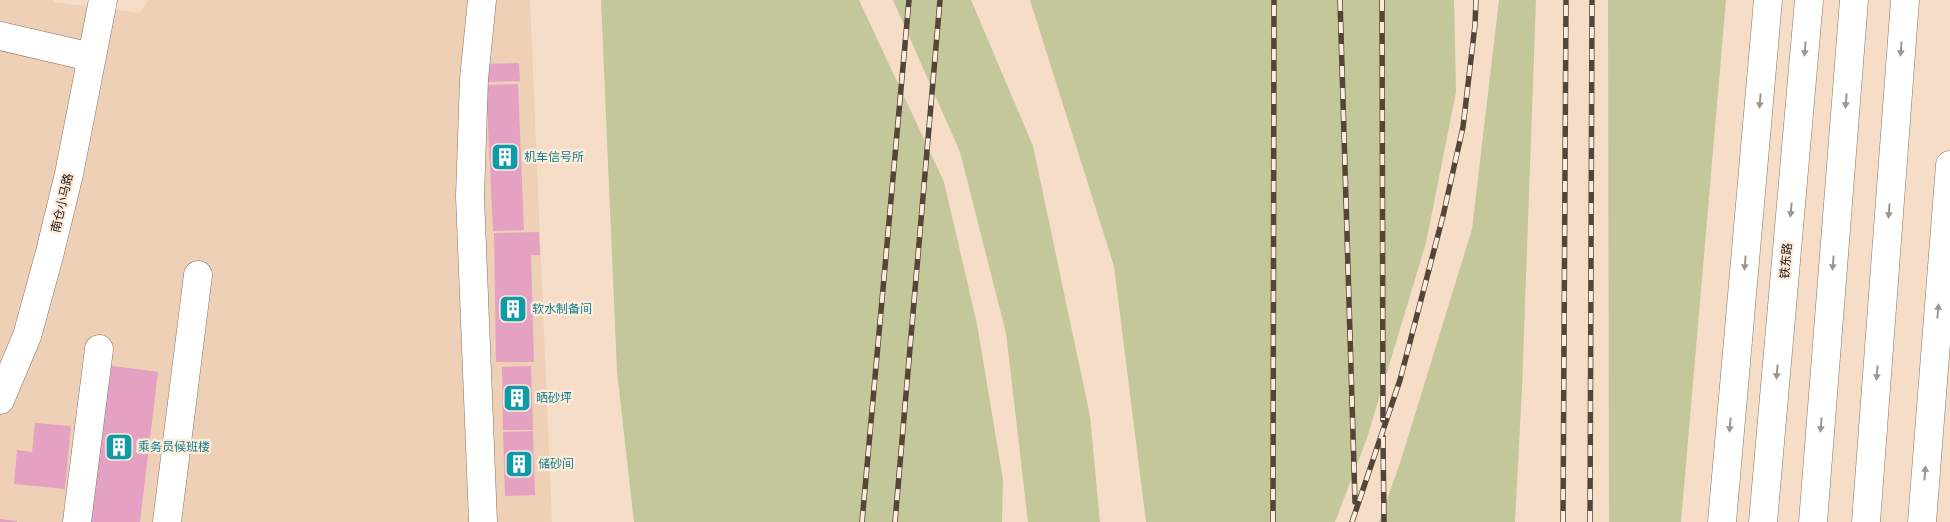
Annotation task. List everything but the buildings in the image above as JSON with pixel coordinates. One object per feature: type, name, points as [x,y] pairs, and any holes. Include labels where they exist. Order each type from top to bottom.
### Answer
[{"type":"main road","name":"南仓小马路","points":[[0,400],[27,336],[49,256],[69,174],[103,0]]},
{"type":"main road","points":[[482,0],[474,79],[470,196],[483,522]]},
{"type":"main road","points":[[1722,522],[1768,0]]},
{"type":"main road","name":"铁东路","points":[[1763,522],[1809,0]]},
{"type":"main road","points":[[1813,522],[1854,0]]},
{"type":"main road","points":[[1866,522],[1905,0]]},
{"type":"main road","points":[[0,36],[91,56]]},
{"type":"main road","points":[[1922,522],[1950,165]]},
{"type":"main road","points":[[167,522],[198,275]]},
{"type":"main road","points":[[77,522],[99,349]]},
{"type":"shaded area","points":[[0,0],[54,0],[54,2],[140,13],[148,0],[530,0],[552,522],[0,522]]},
{"type":"green space","points":[[601,0],[859,0],[944,182],[977,324],[1003,480],[1002,522],[634,522],[617,372]]},
{"type":"green space","points":[[893,0],[971,0],[1033,146],[1090,416],[1100,522],[1028,522],[1006,333],[960,152]]},
{"type":"green space","points":[[1030,0],[1454,0],[1456,92],[1426,243],[1367,438],[1335,522],[1146,522],[1114,266]]},
{"type":"green space","points":[[1499,0],[1536,0],[1522,388],[1515,522],[1379,522],[1401,460],[1472,229]]},
{"type":"green space","points":[[1608,0],[1726,0],[1681,522],[1609,522]]},
{"type":"railway","points":[[862,522],[909,0]]},
{"type":"railway","points":[[895,522],[940,0]]},
{"type":"railway","points":[[1273,522],[1274,0]]},
{"type":"railway","points":[[1340,0],[1355,502]]},
{"type":"railway","points":[[1382,0],[1383,420]]},
{"type":"railway","points":[[1352,522],[1400,380],[1443,216],[1463,127],[1475,25],[1476,0]]},
{"type":"railway","points":[[1563,522],[1566,0]]},
{"type":"railway","points":[[1590,522],[1592,0]]},
{"type":"railway","points":[[1383,437],[1384,522]]},
{"type":"place","name":"机车信号所","points":[[505,157]]},
{"type":"place","name":"软水制备间","points":[[513,309]]},
{"type":"place","name":"晒砂坪","points":[[517,398]]},
{"type":"place","name":"乘务员候班楼","points":[[119,447]]},
{"type":"place","name":"储砂间","points":[[519,464]]}]
